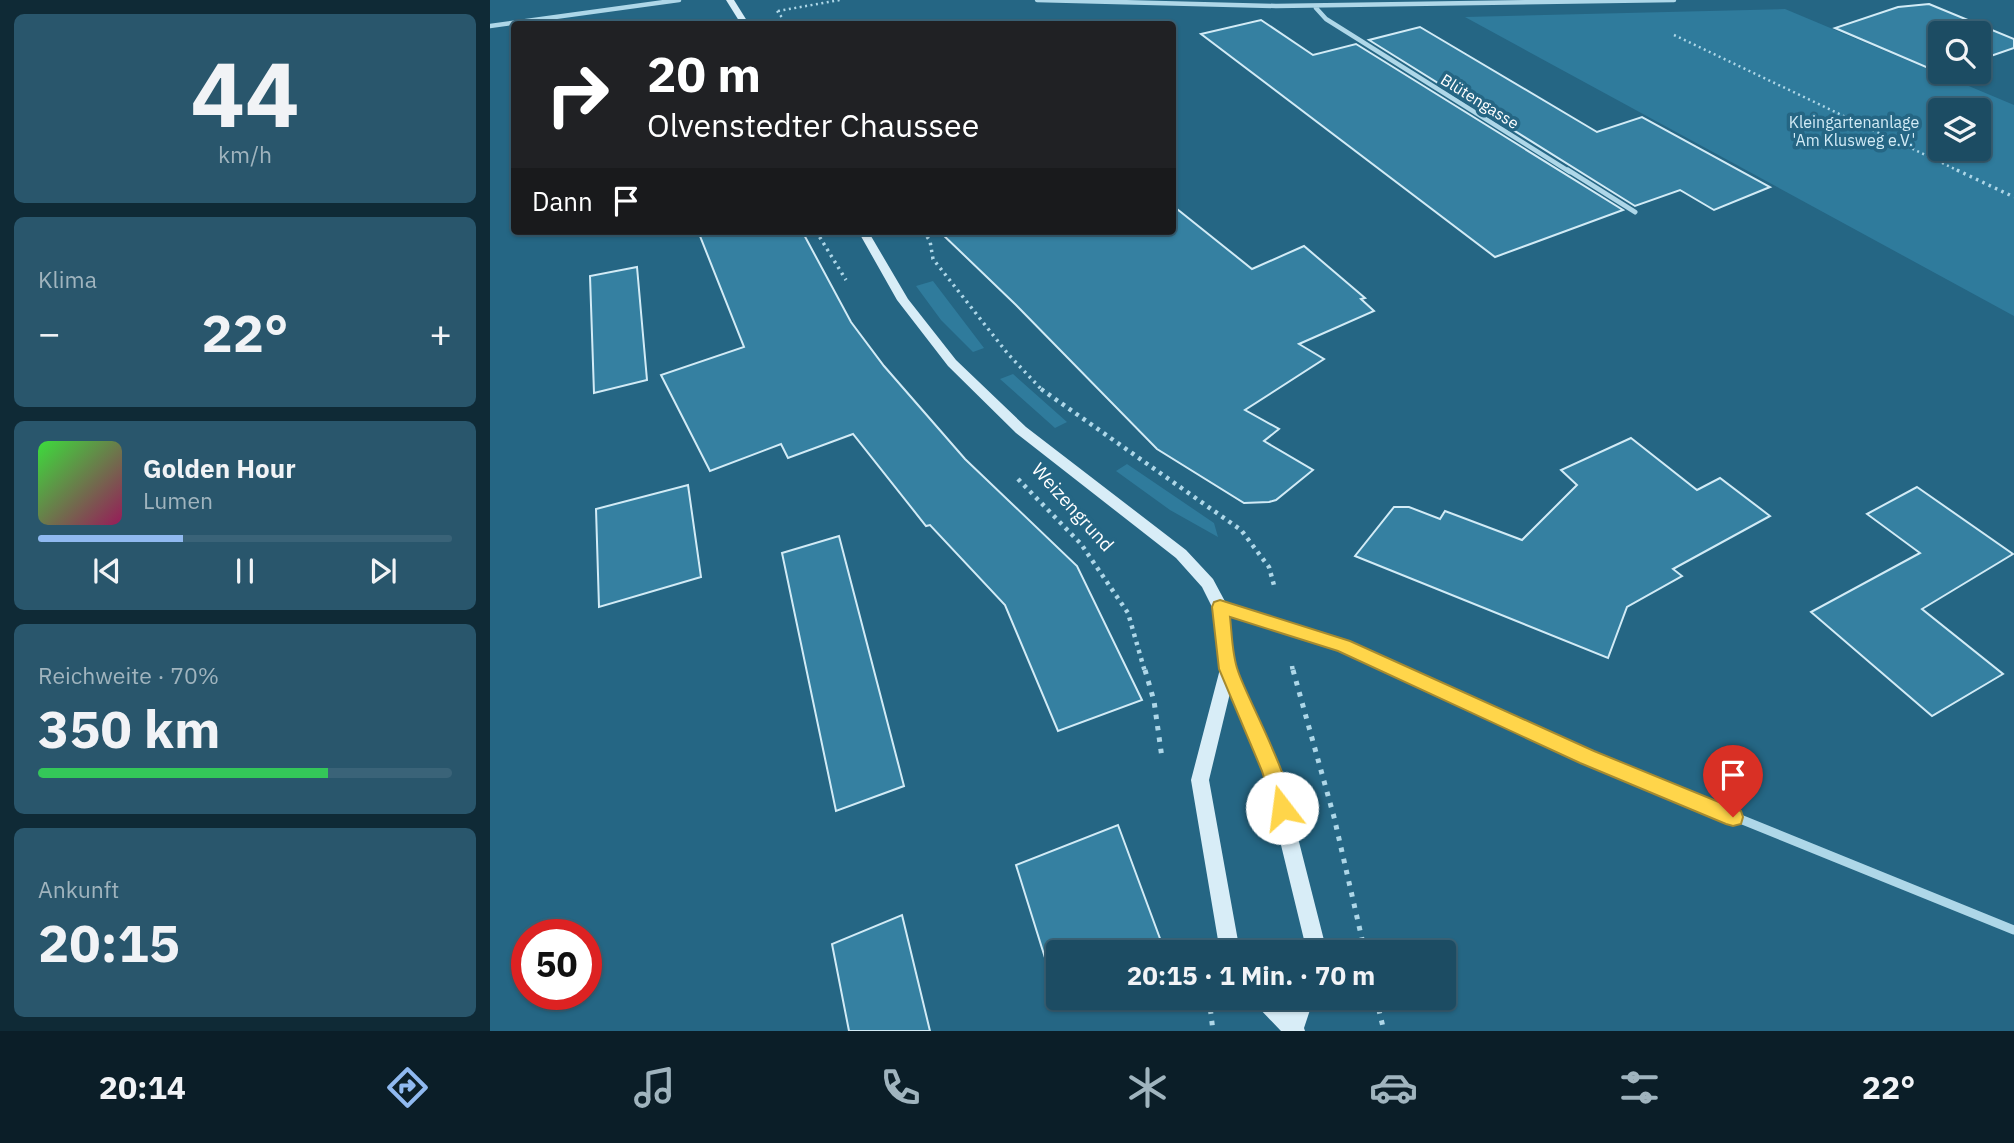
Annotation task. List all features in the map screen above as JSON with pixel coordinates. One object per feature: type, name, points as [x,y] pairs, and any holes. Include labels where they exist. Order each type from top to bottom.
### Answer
[{"type":"main road","points":[[730,0],[743,21]]},
{"type":"main road","name":"Weizengrund","points":[[865,235],[903,300],[952,363],[1021,430],[1181,554],[1208,583],[1220,607],[1228,669],[1272,771],[1314,940]]},
{"type":"main road","name":"Weizengrund","points":[[1228,669],[1200,780],[1228,940]]},
{"type":"main road","points":[[1274,1010],[1292,1030],[1300,1010]]},
{"type":"street","points":[[526,21],[679,0]]},
{"type":"street","points":[[1037,0],[1159,7],[1316,8],[1674,0]]},
{"type":"street","name":"Blütengasse","points":[[1316,8],[1326,19],[1635,212]]},
{"type":"street","points":[[490,26],[511,23]]},
{"type":"street","points":[[1220,607],[1344,646],[1587,757],[2014,930]]},
{"type":"path","points":[[778,11],[840,0]]},
{"type":"path","points":[[1663,30],[2014,197]]},
{"type":"path","points":[[818,235],[847,282]]},
{"type":"path","points":[[926,235],[930,241],[933,259],[1008,354],[1048,396],[1241,530]]},
{"type":"path","name":"Weizengrund","points":[[1017,477],[1081,544],[1128,613],[1154,701],[1163,765]]},
{"type":"path","points":[[1308,731],[1334,817],[1362,940]]},
{"type":"path","points":[[1210,1010],[1213,1031]]},
{"type":"path","points":[[1379,1010],[1384,1031]]},
{"type":"green space","name":"Kleingartenanlage 'Am Klusweg e.V.'","points":[[1785,9],[1928,69],[1928,84],[1964,84],[2014,105],[2014,316],[1465,17]]},
{"type":"green space","points":[[933,281],[984,348],[973,352],[941,320],[916,286]]},
{"type":"green space","points":[[1013,374],[1067,422],[1055,428],[1000,379]]},
{"type":"green space","points":[[1127,464],[1214,523],[1218,537],[1170,510],[1116,471]]},
{"type":"building","points":[[1929,4],[1970,21],[1928,21],[1928,68],[1835,28],[1898,7]]},
{"type":"building","points":[[1261,20],[1313,55],[1356,44],[1623,210],[1495,257],[1201,34]]},
{"type":"building","points":[[1420,27],[1597,132],[1642,117],[1770,187],[1714,210],[1680,190],[1635,206],[1369,40]]},
{"type":"building","points":[[1991,30],[2014,39],[2014,48],[1991,56]]},
{"type":"building","points":[[1176,208],[1252,269],[1304,246],[1365,298],[1361,299],[1374,311],[1299,344],[1324,359],[1245,410],[1279,429],[1264,441],[1313,470],[1276,500],[1244,503],[1157,449],[943,235],[1176,235]]},
{"type":"building","points":[[700,235],[804,235],[851,322],[884,366],[965,459],[1077,566],[1142,700],[1058,731],[1005,605],[930,525],[926,526],[853,434],[788,458],[781,444],[710,471],[661,375],[744,347]]},
{"type":"building","points":[[637,267],[647,380],[594,393],[590,276]]},
{"type":"building","points":[[1631,438],[1697,490],[1720,478],[1770,516],[1673,569],[1682,576],[1627,607],[1608,658],[1355,556],[1394,507],[1409,507],[1440,519],[1445,511],[1522,540],[1577,485],[1561,470]]},
{"type":"building","points":[[688,485],[701,577],[599,607],[596,509]]},
{"type":"building","points":[[1917,487],[2013,554],[1922,609],[2003,674],[1932,716],[1811,612],[1920,553],[1867,514]]},
{"type":"building","points":[[839,536],[904,786],[836,811],[782,553]]},
{"type":"building","points":[[1118,825],[1161,940],[1046,940],[1046,961],[1016,865]]},
{"type":"building","points":[[902,915],[930,1031],[849,1031],[832,944]]},
{"type":"route","points":[[1282,808],[1272,771],[1228,669],[1220,607],[1344,646],[1587,757],[1733,817]]}]
